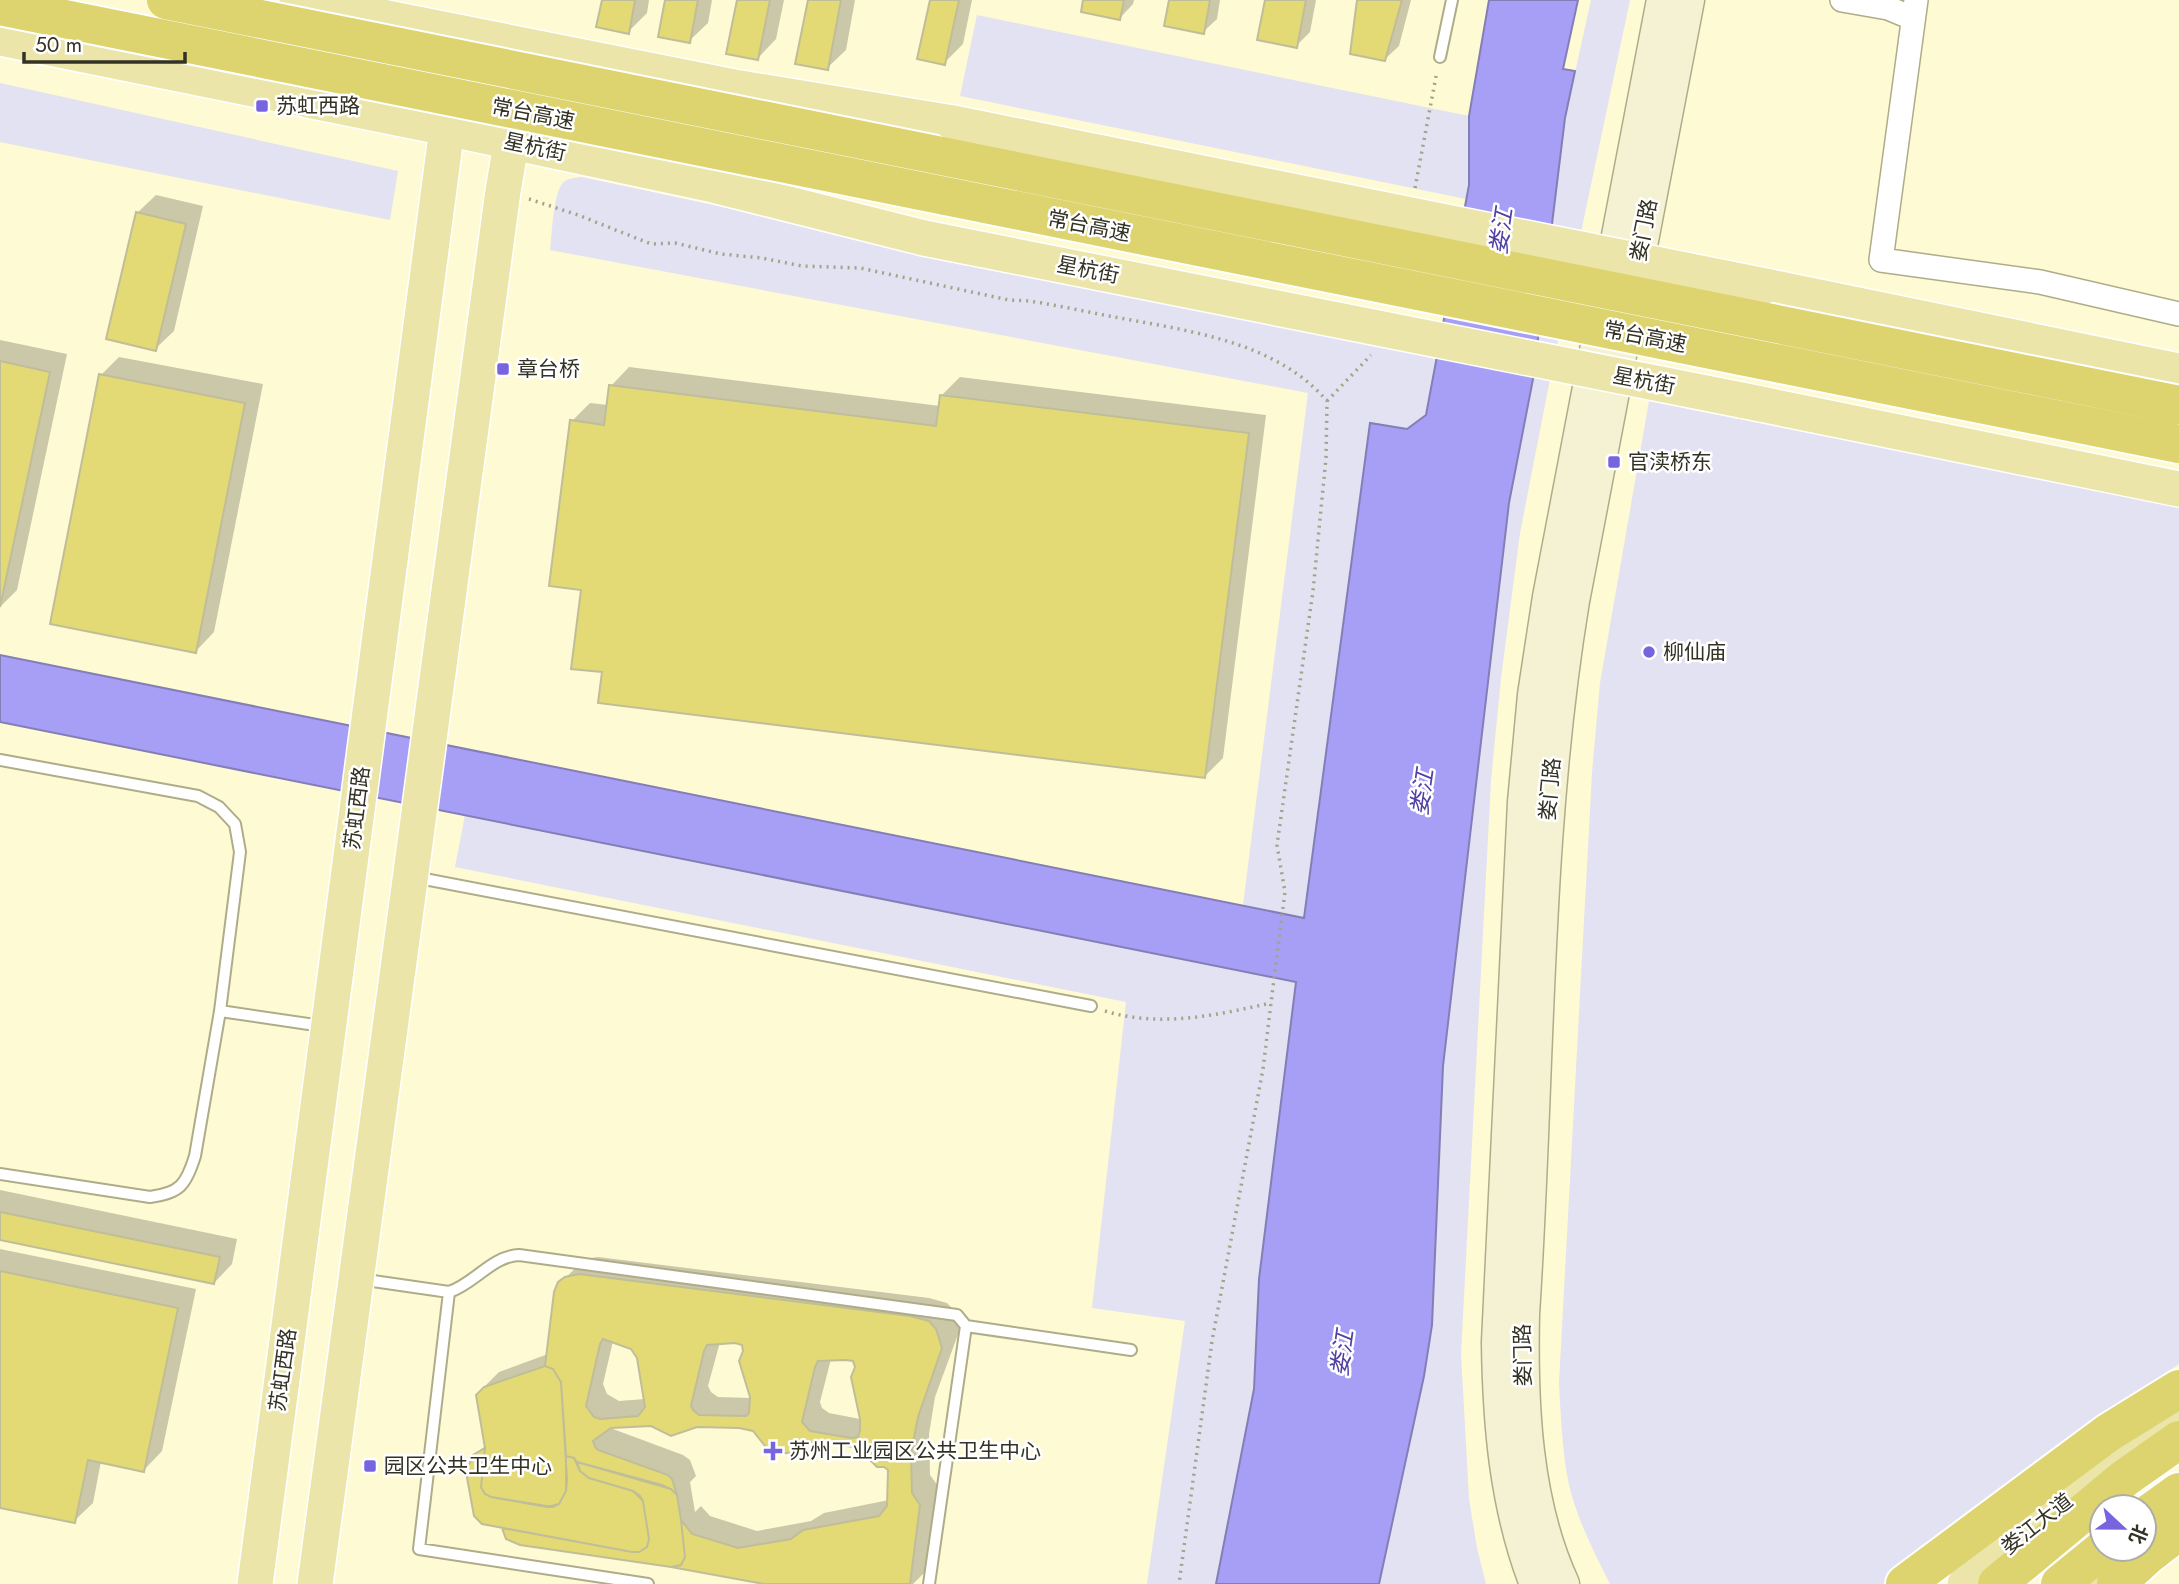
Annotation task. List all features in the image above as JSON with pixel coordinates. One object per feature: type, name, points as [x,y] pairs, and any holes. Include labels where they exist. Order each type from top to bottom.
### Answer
[{"type":"highway","name":"常台高速","points":[[166,0],[2179,405]]},
{"type":"highway","name":"常台高速","points":[[0,6],[2179,444]]},
{"type":"highway","points":[[1905,1584],[2108,1433],[2179,1389]]},
{"type":"highway","points":[[1997,1584],[2114,1487],[2179,1440]]},
{"type":"highway","points":[[2158,1507],[2179,1492]]},
{"type":"highway","points":[[2116,1584],[2179,1531]]},
{"type":"highway","points":[[2060,1584],[2088,1561]]},
{"type":"main road","points":[[297,0],[734,87],[953,123],[2179,371]]},
{"type":"main road","name":"娄门路","points":[[1536,1584],[1521,1539],[1510,1492],[1502,1427],[1498,1355],[1524,802],[1534,695],[1549,597],[1663,0]]},
{"type":"main road","name":"娄门路","points":[[1563,1584],[1550,1554],[1534,1488],[1522,1368],[1548,803],[1558,697],[1573,601],[1688,0]]},
{"type":"main road","name":"苏虹西路","points":[[255,1584],[447,128],[463,33]]},
{"type":"main road","name":"星杭街","points":[[0,38],[447,128],[713,185],[924,238],[2179,489]]},
{"type":"main road","points":[[315,1584],[503,191],[527,46]]},
{"type":"main road","name":"娄江大道","points":[[1965,1584],[2048,1515],[2179,1416]]},
{"type":"main road","points":[[2158,1530],[2179,1514]]},
{"type":"main road","points":[[2091,1584],[2117,1563]]},
{"type":"street","points":[[1842,0],[1888,8],[1914,9],[1881,260],[2040,282],[2179,314]]},
{"type":"lane","points":[[1440,57],[1452,0]]},
{"type":"lane","points":[[0,760],[198,796],[219,807],[235,824],[240,852],[220,1011],[195,1156],[188,1178],[172,1194],[150,1198],[0,1174]]},
{"type":"lane","points":[[411,876],[1091,1006]]},
{"type":"lane","points":[[220,1011],[329,1027]]},
{"type":"lane","points":[[357,1278],[449,1292],[459,1289],[506,1256],[519,1255],[957,1315],[966,1326],[1131,1350]]},
{"type":"lane","points":[[449,1292],[419,1549],[648,1584]]},
{"type":"lane","points":[[929,1584],[966,1326]]},
{"type":"path","points":[[503,191],[578,215],[651,244],[675,243],[721,254],[802,266],[860,268],[1009,300],[1029,300],[1181,328],[1275,360],[1311,383],[1326,401],[1326,458],[1313,591],[1277,845],[1285,892],[1263,1069],[1212,1341],[1179,1584]]},
{"type":"path","points":[[1091,1006],[1125,1017],[1170,1019],[1209,1017],[1271,1003]]},
{"type":"shaded area","points":[[1591,0],[1630,0],[1520,533],[1491,780],[1461,1354],[1469,1499],[1486,1584],[1379,1584],[1424,1376],[1432,1325],[1443,1066],[1509,503],[1533,379],[1565,118]]},
{"type":"shaded area","points":[[977,15],[1469,116],[1469,185],[1466,199],[960,96]]},
{"type":"shaded area","points":[[0,83],[398,171],[390,220],[0,142]]},
{"type":"shaded area","points":[[582,177],[1436,359],[1426,415],[1407,429],[1370,423],[1304,918],[1243,905],[1308,393],[550,250],[559,190],[566,181]]},
{"type":"shaded area","points":[[1649,401],[2179,507],[2179,1364],[2102,1416],[1906,1584],[1610,1584],[1581,1523],[1569,1485],[1563,1447],[1559,1383],[1592,773],[1600,683]]},
{"type":"shaded area","points":[[465,815],[1296,982],[1259,1279],[1254,1389],[1216,1584],[1147,1584],[1185,1321],[1092,1308],[1126,1002],[455,867]]},
{"type":"water","name":"娄江","points":[[1489,0],[1578,0],[1563,69],[1575,71],[1565,118],[1533,379],[1509,503],[1443,1066],[1432,1325],[1424,1376],[1379,1584],[1216,1584],[1254,1389],[1259,1279],[1296,982],[0,722],[0,655],[1304,918],[1370,423],[1407,429],[1426,415],[1469,185],[1469,116]]},
{"type":"building","points":[[602,0],[635,0],[629,34],[596,27]]},
{"type":"building","points":[[665,0],[698,0],[690,43],[658,37]]},
{"type":"building","points":[[737,0],[770,0],[758,60],[726,54]]},
{"type":"building","points":[[808,0],[841,0],[828,70],[795,64]]},
{"type":"building","points":[[930,0],[959,0],[945,65],[917,59]]},
{"type":"building","points":[[1083,0],[1124,0],[1120,20],[1081,12]]},
{"type":"building","points":[[1169,0],[1210,0],[1204,34],[1164,26]]},
{"type":"building","points":[[1265,0],[1306,0],[1297,48],[1257,40]]},
{"type":"building","points":[[1357,0],[1402,0],[1385,61],[1350,54]]},
{"type":"building","points":[[136,212],[186,224],[156,351],[106,339]]},
{"type":"building","points":[[0,361],[50,372],[0,607]]},
{"type":"building","points":[[99,374],[245,403],[196,653],[50,624]]},
{"type":"building","points":[[609,385],[936,426],[940,395],[1249,433],[1205,778],[598,703],[602,672],[571,669],[581,590],[549,586],[570,420],[604,425]]},
{"type":"building","points":[[0,1212],[220,1257],[214,1284],[0,1240]]},
{"type":"building","points":[[0,1271],[178,1308],[144,1472],[88,1460],[75,1523],[0,1508]]},
{"type":"building","points":[[579,1274],[910,1316],[929,1321],[936,1329],[942,1348],[918,1417],[911,1453],[912,1493],[920,1505],[910,1584],[764,1584],[671,1567],[681,1565],[685,1557],[681,1520],[692,1534],[738,1548],[791,1539],[803,1530],[879,1516],[887,1506],[888,1470],[877,1467],[858,1448],[816,1440],[795,1452],[778,1454],[769,1451],[753,1431],[739,1428],[697,1427],[671,1436],[651,1426],[611,1428],[593,1441],[598,1450],[668,1475],[677,1495],[662,1485],[577,1462],[566,1456],[561,1382],[553,1369],[545,1366],[554,1292],[558,1282],[565,1277]],"holes":[[[603,1339],[631,1349],[637,1358],[645,1407],[638,1416],[600,1419],[594,1417],[586,1406]],[[707,1345],[742,1345],[739,1361],[750,1397],[749,1413],[746,1416],[699,1415],[693,1410],[691,1406]],[[818,1361],[853,1361],[855,1367],[851,1377],[860,1419],[858,1437],[810,1431],[802,1422]]]},
{"type":"building","points":[[545,1366],[553,1369],[561,1382],[566,1491],[559,1504],[553,1507],[491,1497],[485,1494],[481,1487],[485,1448],[476,1395],[484,1387]]},
{"type":"building","points":[[485,1448],[481,1487],[485,1494],[491,1497],[547,1507],[559,1504],[566,1491],[566,1456],[574,1458],[580,1471],[589,1478],[633,1491],[643,1501],[649,1539],[647,1547],[639,1552],[632,1552],[482,1524],[474,1516],[466,1472],[473,1455]]},
{"type":"building","points":[[577,1462],[671,1489],[677,1495],[681,1520],[685,1557],[681,1565],[671,1567],[520,1545],[506,1539],[502,1528],[632,1552],[639,1552],[647,1547],[649,1539],[640,1496],[633,1491],[589,1478],[580,1471]]},
{"type":"place","name":"苏虹西路","points":[[262,106]]},
{"type":"place","name":"章台桥","points":[[503,369]]},
{"type":"place","name":"官渎桥东","points":[[1614,462]]},
{"type":"place","name":"柳仙庙","points":[[1649,652]]},
{"type":"place","name":"苏州工业园区公共卫生中心","points":[[773,1451]]},
{"type":"place","name":"园区公共卫生中心","points":[[370,1466]]}]
